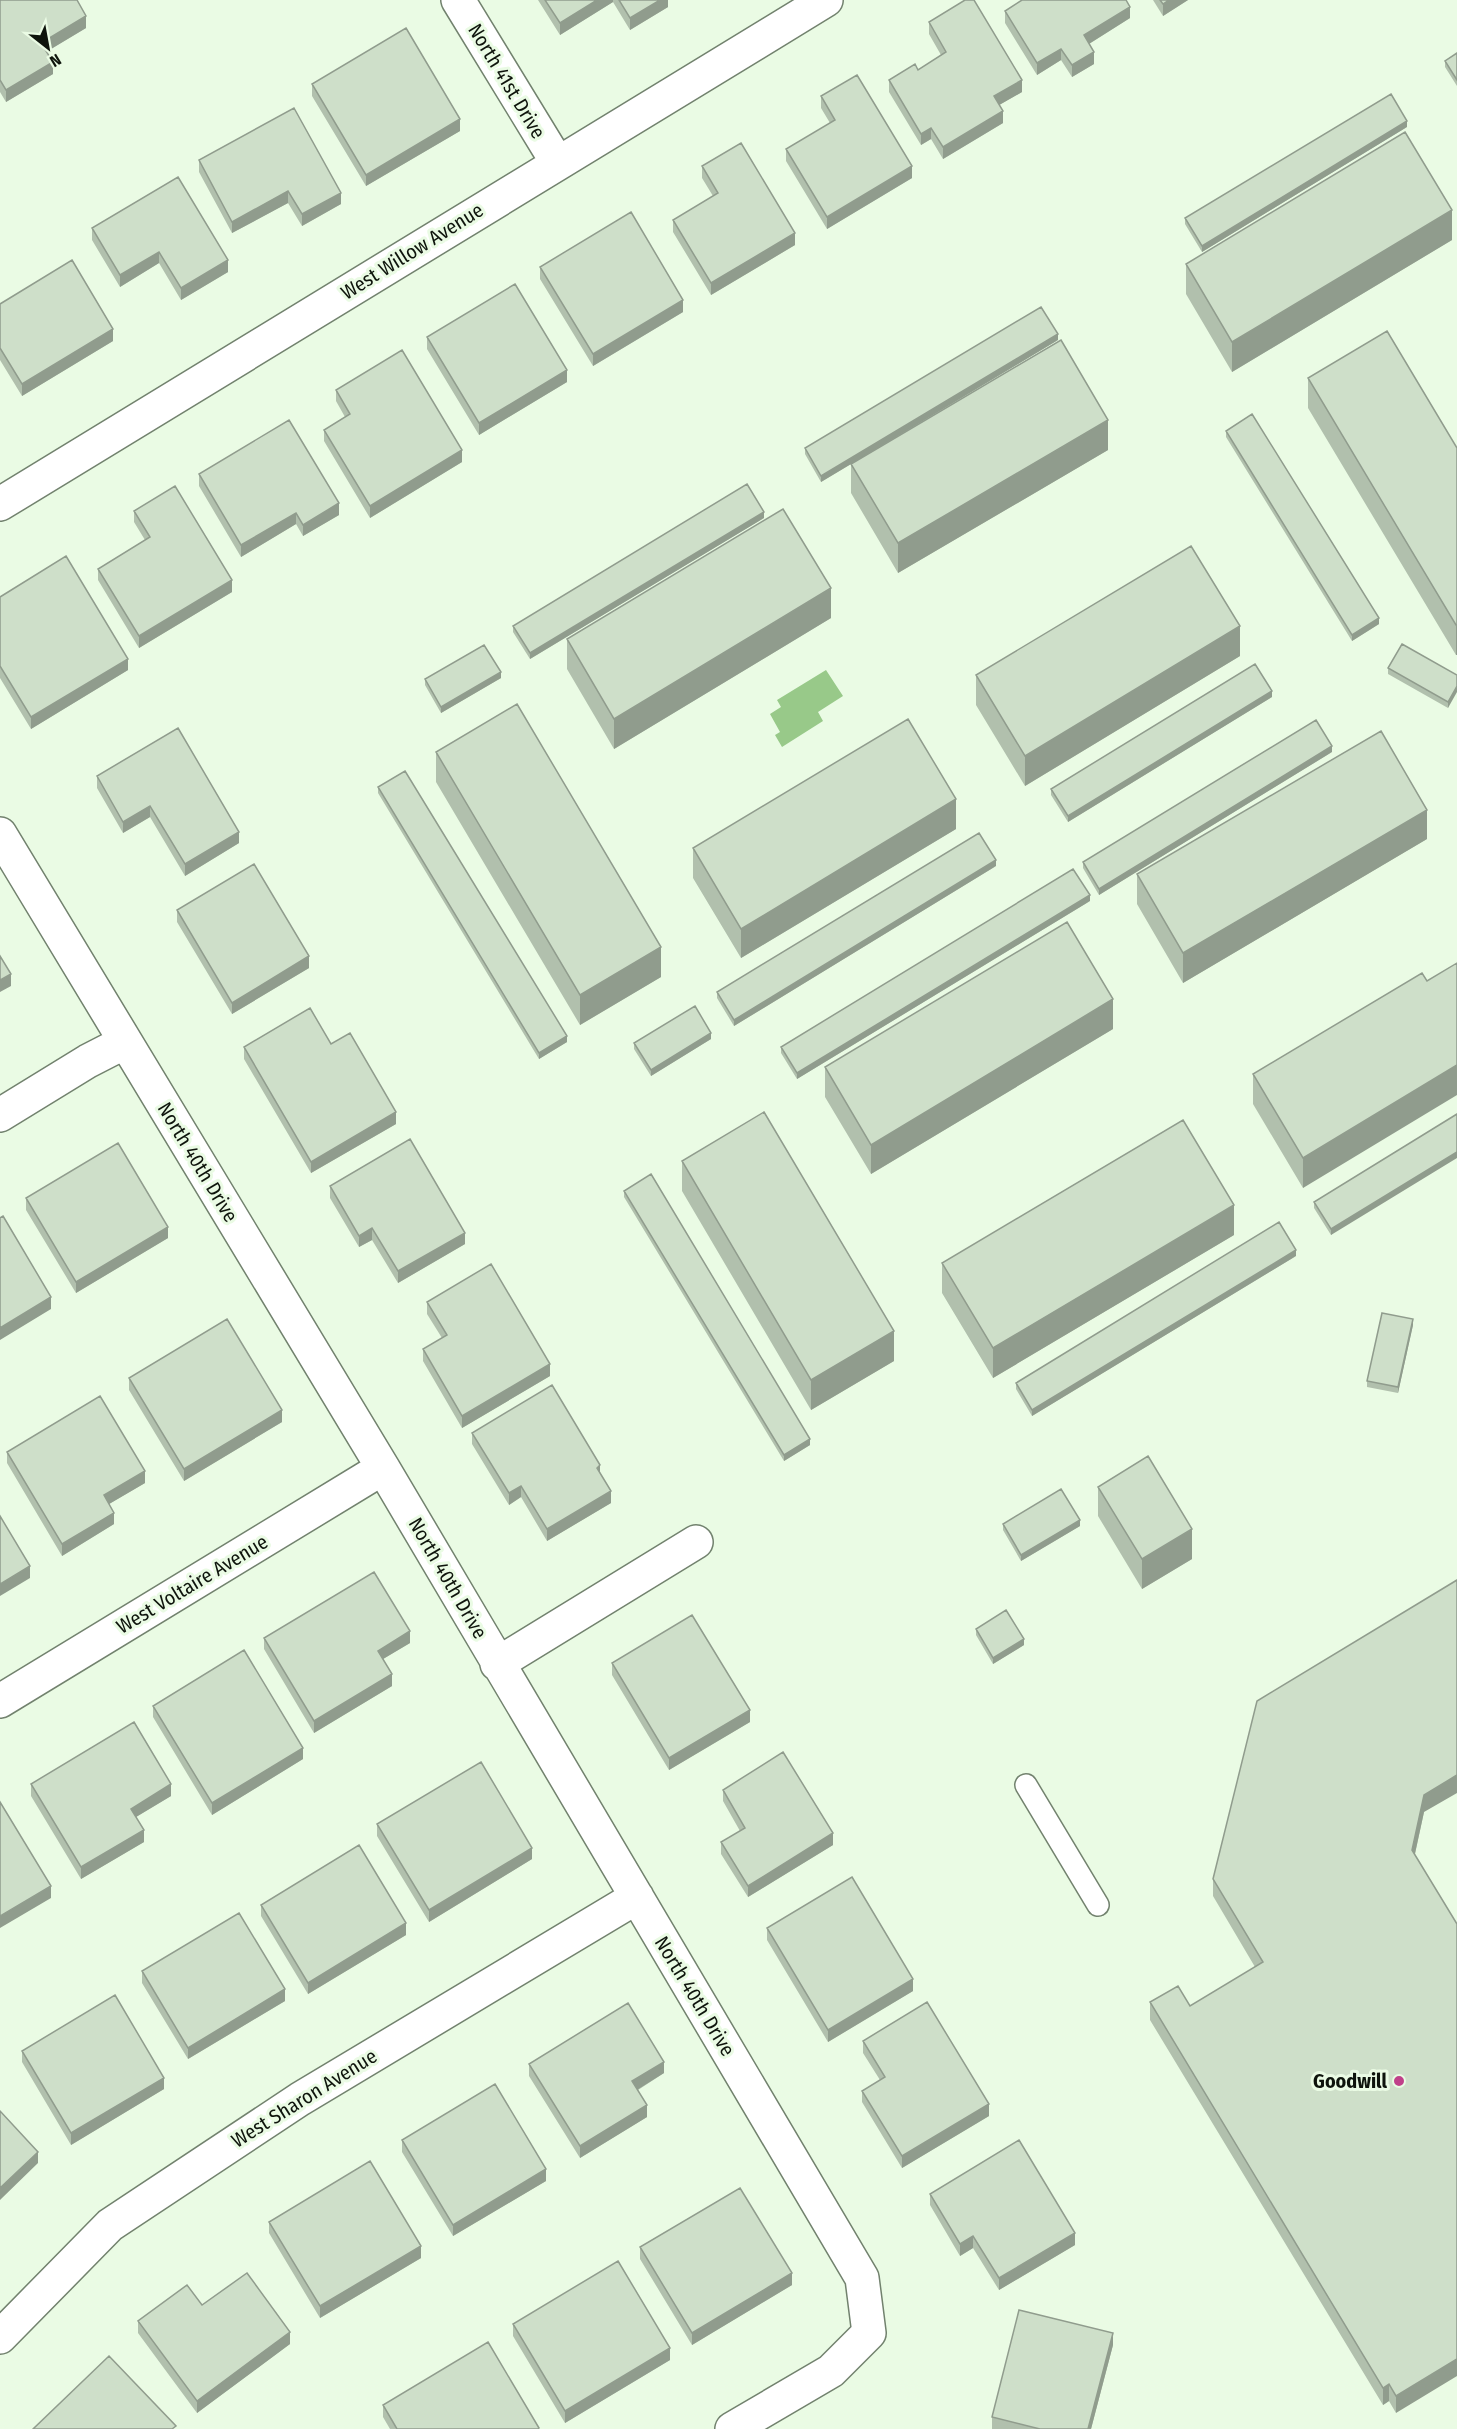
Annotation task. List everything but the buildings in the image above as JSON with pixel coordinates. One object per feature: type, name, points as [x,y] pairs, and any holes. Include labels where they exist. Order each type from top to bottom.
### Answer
[{"type":"street","name":"North 41st Drive","points":[[458,0],[557,162]]},
{"type":"street","name":"West Willow Avenue","points":[[0,504],[557,162],[826,0]]},
{"type":"street","name":"North 40th Drive","points":[[0,834],[384,1468],[497,1664],[862,2278],[869,2333],[831,2371],[732,2429]]},
{"type":"street","points":[[0,1115],[88,1061],[125,1042]]},
{"type":"street","name":"West Voltaire Avenue","points":[[0,1701],[384,1468]]},
{"type":"street","points":[[497,1664],[696,1542]]},
{"type":"street","name":"West Sharon Avenue","points":[[0,2337],[110,2225],[300,2099],[637,1897]]},
{"type":"lane","points":[[1026,1785],[1098,1905]]},
{"type":"shaded area","points":[[826,670],[843,696],[818,712],[823,721],[782,747],[775,735],[780,732],[770,714],[781,707],[777,700]]},
{"type":"place","name":"Goodwill","points":[[1399,2081]]}]
